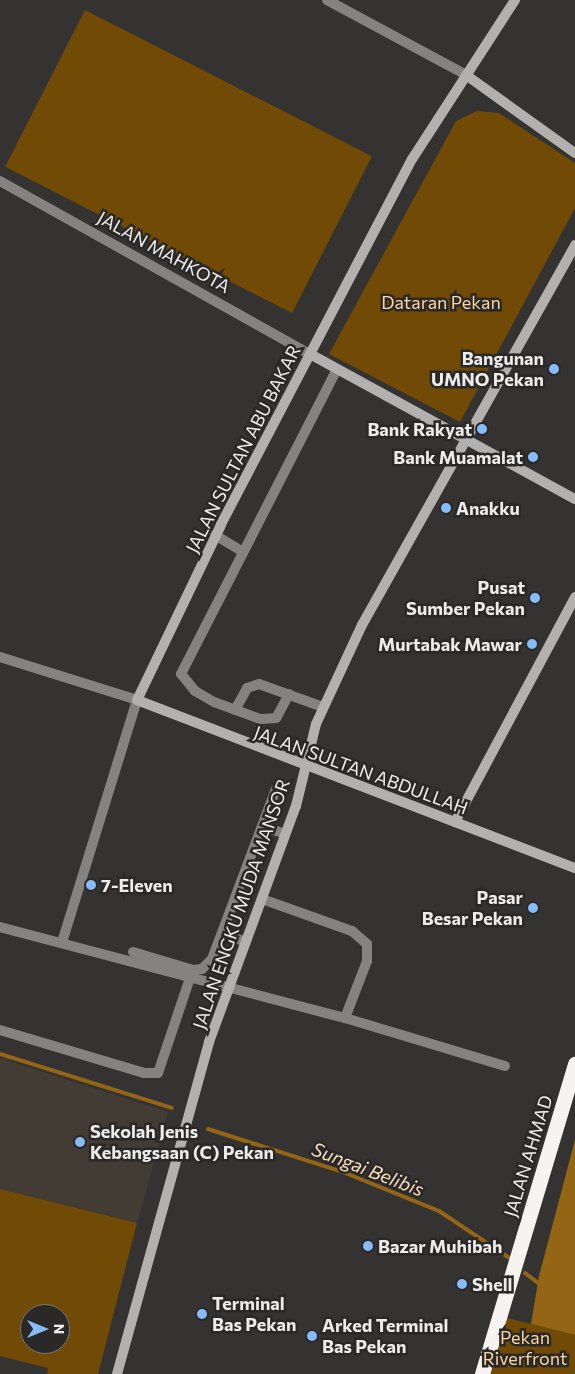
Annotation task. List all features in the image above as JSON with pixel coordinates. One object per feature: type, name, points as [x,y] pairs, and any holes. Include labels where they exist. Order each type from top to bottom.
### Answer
[{"type":"highway","name":"JALAN AHMAD","points":[[482,1374],[575,1064]]},
{"type":"street","points":[[327,0],[466,75],[575,152]]},
{"type":"street","name":"JALAN SULTAN ABU BAKAR","points":[[62,942],[137,700],[215,535],[412,159],[515,0]]},
{"type":"street","name":"JALAN MAHKOTA","points":[[0,181],[310,354]]},
{"type":"street","name":"JALAN ENGKU MUDA MANSOR","points":[[117,1374],[227,988],[286,834],[323,707],[362,625],[575,245]]},
{"type":"street","points":[[310,354],[336,371],[575,499]]},
{"type":"street","points":[[289,694],[280,713],[269,720],[235,710],[195,691],[181,674],[242,551],[336,371]]},
{"type":"street","points":[[215,535],[242,551]]},
{"type":"street","points":[[456,822],[478,772],[575,597]]},
{"type":"street","points":[[0,657],[137,700]]},
{"type":"street","points":[[235,710],[254,684],[289,694],[323,707]]},
{"type":"street","name":"JALAN SULTAN ABDULLAH","points":[[137,700],[304,767],[456,822],[575,868]]},
{"type":"street","points":[[133,952],[202,969],[212,960],[276,789]]},
{"type":"street","points":[[263,826],[286,834]]},
{"type":"street","points":[[262,899],[352,931],[367,944],[367,961],[345,1018]]},
{"type":"street","points":[[0,928],[62,942],[91,954],[345,1018],[505,1066]]},
{"type":"street","points":[[222,934],[244,941]]},
{"type":"street","points":[[0,1030],[144,1073],[158,1073],[190,978]]},
{"type":"shaded area","name":"Sekolah Jenis Kebangsaan (C) Pekan","points":[[0,1058],[168,1112],[137,1223],[0,1189]]},
{"type":"shaded area","points":[[575,1140],[575,1335],[531,1324],[539,1276]]},
{"type":"green space","points":[[85,10],[372,156],[292,313],[5,167]]},
{"type":"green space","name":"Dataran Pekan","points":[[477,111],[499,113],[575,163],[575,208],[460,422],[329,354],[456,121]]},
{"type":"green space","points":[[0,1189],[137,1223],[98,1374],[47,1374],[48,1368],[0,1356]]},
{"type":"green space","name":"Pekan Riverfront","points":[[507,1318],[575,1335],[575,1374],[491,1374]]},
{"type":"waterway","points":[[0,1054],[172,1108]]},
{"type":"waterway","name":"Sungai Belibis","points":[[208,1129],[343,1172],[439,1211],[508,1257]]},
{"type":"waterway","points":[[525,1273],[541,1285]]},
{"type":"place","name":"Bangunan UMNO Pekan","points":[[554,369]]},
{"type":"place","name":"Bank Rakyat","points":[[482,429]]},
{"type":"place","name":"Bank Muamalat","points":[[533,457]]},
{"type":"place","name":"Anakku","points":[[446,508]]},
{"type":"place","name":"Pusat Sumber Pekan","points":[[535,598]]},
{"type":"place","name":"Murtabak Mawar","points":[[532,644]]},
{"type":"place","name":"7-Eleven","points":[[91,885]]},
{"type":"place","name":"Pasar Besar Pekan","points":[[533,908]]},
{"type":"place","name":"Sekolah Jenis Kebangsaan (C) Pekan","points":[[80,1142]]},
{"type":"place","name":"Bazar Muhibah","points":[[368,1246]]},
{"type":"place","name":"Shell","points":[[462,1284]]},
{"type":"place","name":"Terminal Bas Pekan","points":[[202,1314]]},
{"type":"place","name":"Arked Terminal Bas Pekan","points":[[312,1336]]}]
